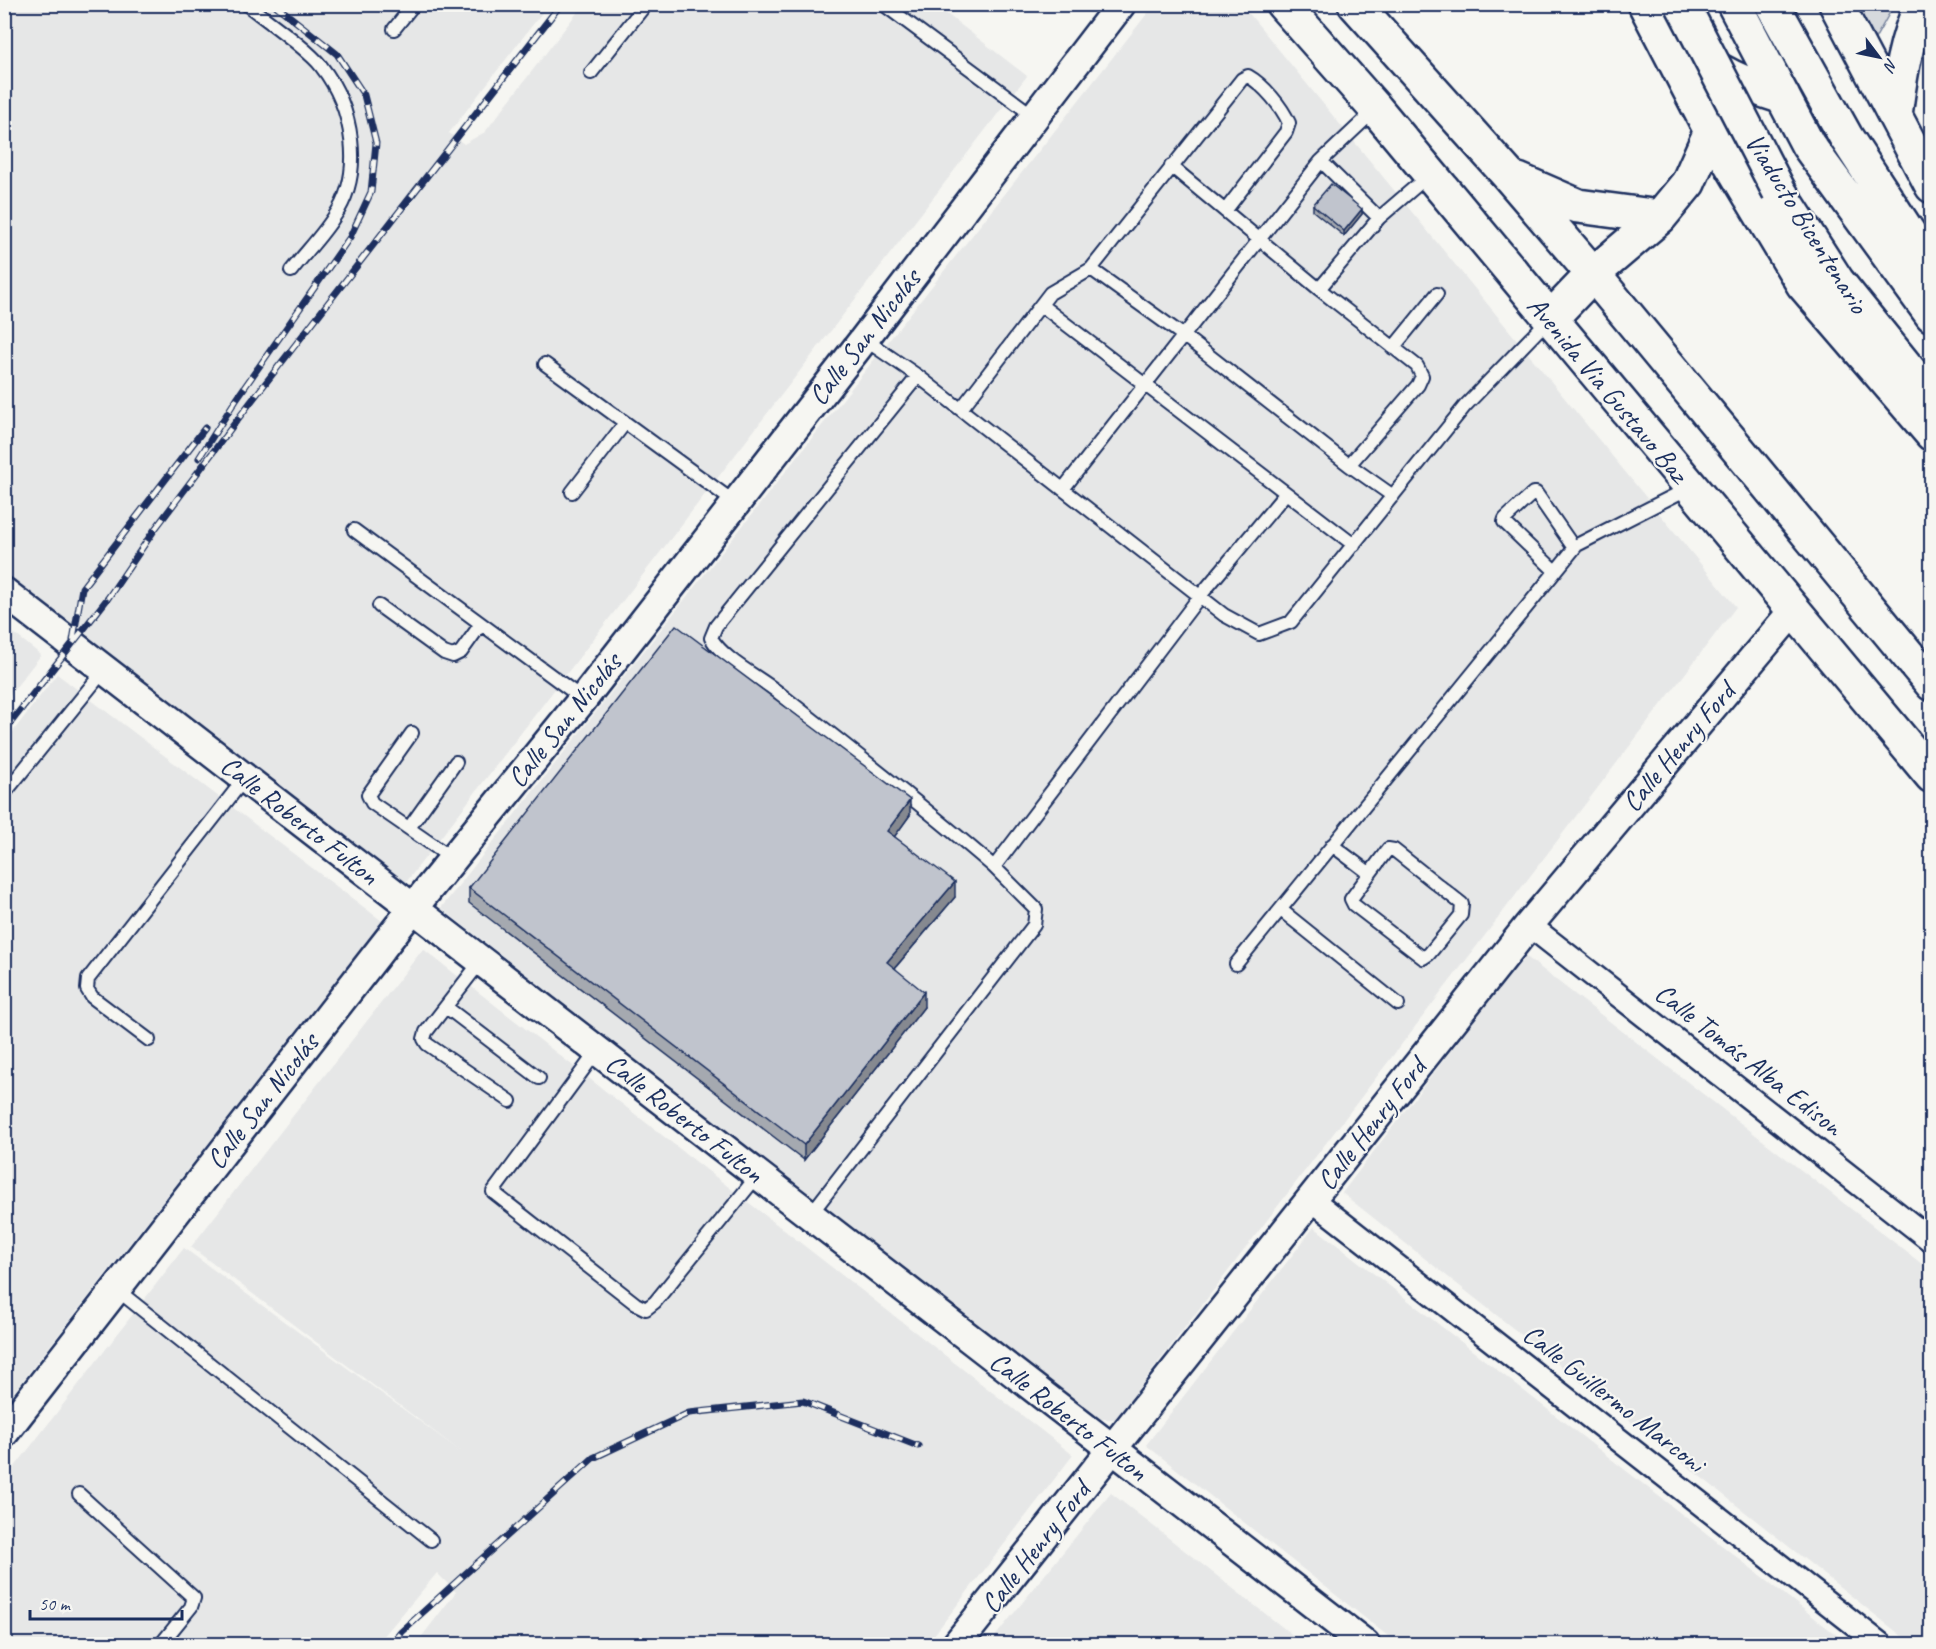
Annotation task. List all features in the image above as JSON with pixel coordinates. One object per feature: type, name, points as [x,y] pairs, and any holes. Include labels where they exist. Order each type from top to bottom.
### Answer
[{"type":"main road","name":"Avenida Via Gustavo Baz","points":[[1282,4],[1376,110],[1932,776]]},
{"type":"main road","points":[[1354,4],[1509,176],[1593,274],[1932,684]]},
{"type":"main road","name":"Viaducto Bicentenario","points":[[1682,4],[1779,191],[1837,281],[1932,399]]},
{"type":"main road","points":[[1734,4],[1808,145],[1932,315]]},
{"type":"main road","points":[[1772,4],[1846,137],[1932,269]]},
{"type":"main road","points":[[1836,4],[1932,186]]},
{"type":"main road","points":[[1895,115],[1902,66],[1922,4]]},
{"type":"main road","points":[[1651,15],[1679,46],[1719,73],[1755,89],[1783,97]]},
{"type":"main road","points":[[1651,15],[1711,131],[1803,284],[1932,434]]},
{"type":"main road","points":[[1550,319],[1593,274],[1659,217],[1688,183],[1711,131]]},
{"type":"main road","points":[[1509,176],[1578,206],[1659,217]]},
{"type":"street","name":"Calle San Nicolás","points":[[4,1433],[115,1288],[864,339],[1121,4]]},
{"type":"street","name":"Calle Roberto Fulton","points":[[4,592],[1365,1644]]},
{"type":"street","name":"Calle Henry Ford","points":[[957,1644],[1529,925],[1792,610]]},
{"type":"street","name":"Calle Tomás Alba Edison","points":[[1529,925],[1932,1240]]},
{"type":"street","name":"Calle Guillermo Marconi","points":[[1311,1199],[1880,1644]]},
{"type":"lane","points":[[246,4],[320,65],[334,87],[351,138],[352,166],[346,192],[335,216],[291,271]]},
{"type":"lane","points":[[394,29],[414,4]]},
{"type":"lane","points":[[591,73],[646,4]]},
{"type":"lane","points":[[883,4],[1035,117]]},
{"type":"lane","points":[[961,409],[1050,293],[1092,269],[1171,166],[1242,79],[1248,76],[1285,114],[1289,123],[1286,132],[1225,211]]},
{"type":"lane","points":[[1063,489],[1321,161],[1376,110]]},
{"type":"lane","points":[[1321,161],[1378,218]]},
{"type":"lane","points":[[1171,166],[1319,289],[1417,366],[1422,376],[1418,385],[1349,465]]},
{"type":"lane","points":[[1319,289],[1378,218],[1430,175]]},
{"type":"lane","points":[[1092,269],[1184,336],[1349,465],[1393,496]]},
{"type":"lane","points":[[1393,348],[1437,294]]},
{"type":"lane","points":[[1041,305],[1354,544]]},
{"type":"lane","points":[[864,339],[918,376],[1224,615],[1259,634],[1291,622],[1465,406],[1550,319]]},
{"type":"lane","points":[[545,364],[734,502]]},
{"type":"lane","points":[[810,1215],[1034,926],[1036,909],[994,867],[756,675],[717,648],[711,638],[716,626],[918,376]]},
{"type":"lane","points":[[572,492],[626,423]]},
{"type":"lane","points":[[1236,964],[1574,548],[1690,488]]},
{"type":"lane","points":[[994,867],[1200,596],[1286,493]]},
{"type":"lane","points":[[1556,571],[1504,522],[1505,519],[1533,493],[1536,493],[1574,548]]},
{"type":"lane","points":[[354,530],[582,699]]},
{"type":"lane","points":[[379,606],[444,653],[453,656],[461,652],[481,624]]},
{"type":"lane","points":[[4,794],[105,669]]},
{"type":"lane","points":[[412,733],[368,795],[372,803],[453,859]]},
{"type":"lane","points":[[409,828],[456,762]]},
{"type":"lane","points":[[149,1040],[92,997],[87,989],[88,979],[245,778]]},
{"type":"lane","points":[[1332,845],[1369,873]]},
{"type":"lane","points":[[1388,849],[1394,850],[1462,904],[1461,915],[1429,954],[1423,958],[1416,955],[1354,905],[1351,899],[1353,893],[1369,873],[1388,849]]},
{"type":"lane","points":[[1281,910],[1398,1004]]},
{"type":"lane","points":[[481,961],[426,1032],[424,1039],[510,1101]]},
{"type":"lane","points":[[446,1007],[539,1078]]},
{"type":"lane","points":[[597,1051],[493,1192],[626,1297],[646,1309],[655,1302],[758,1175]]},
{"type":"lane","points":[[115,1288],[431,1540]]},
{"type":"lane","points":[[79,1494],[194,1598],[191,1607],[161,1644]]},
{"type":"shaded area","points":[[4,5],[548,5],[449,133],[464,144],[485,132],[583,5],[935,5],[1027,76],[404,885],[5,577]]},
{"type":"shaded area","points":[[1154,5],[1242,5],[1736,607],[1115,1419],[1097,1419],[441,908]]},
{"type":"shaded area","points":[[1849,5],[1894,5],[1871,46]]},
{"type":"shaded area","points":[[5,626],[41,655],[5,701]]},
{"type":"shaded area","points":[[57,674],[382,921],[5,1403],[5,742]]},
{"type":"shaded area","points":[[423,949],[1073,1455],[927,1644],[416,1644],[456,1592],[437,1573],[377,1644],[5,1644],[4,1481],[184,1248],[460,1451],[191,1247]]},
{"type":"shaded area","points":[[1524,955],[1931,1271],[1931,1644],[1912,1644],[1342,1193]]},
{"type":"shaded area","points":[[1314,1227],[1848,1644],[1398,1644],[1146,1445]]},
{"type":"shaded area","points":[[1111,1493],[1304,1644],[989,1644]]},
{"type":"building","points":[[1331,184],[1362,209],[1344,231],[1313,205]]},
{"type":"building","points":[[676,625],[910,800],[887,831],[955,882],[887,962],[924,992],[804,1145],[469,888]]},
{"type":"railway","points":[[199,458],[237,398],[350,237],[371,192],[376,143],[364,95],[337,54],[274,4]]},
{"type":"railway","points":[[4,731],[108,598],[155,529],[250,403],[561,4]]},
{"type":"railway","points":[[73,640],[82,588],[205,428]]},
{"type":"railway","points":[[391,1644],[401,1632],[593,1458],[689,1413],[803,1401],[918,1446]]}]
